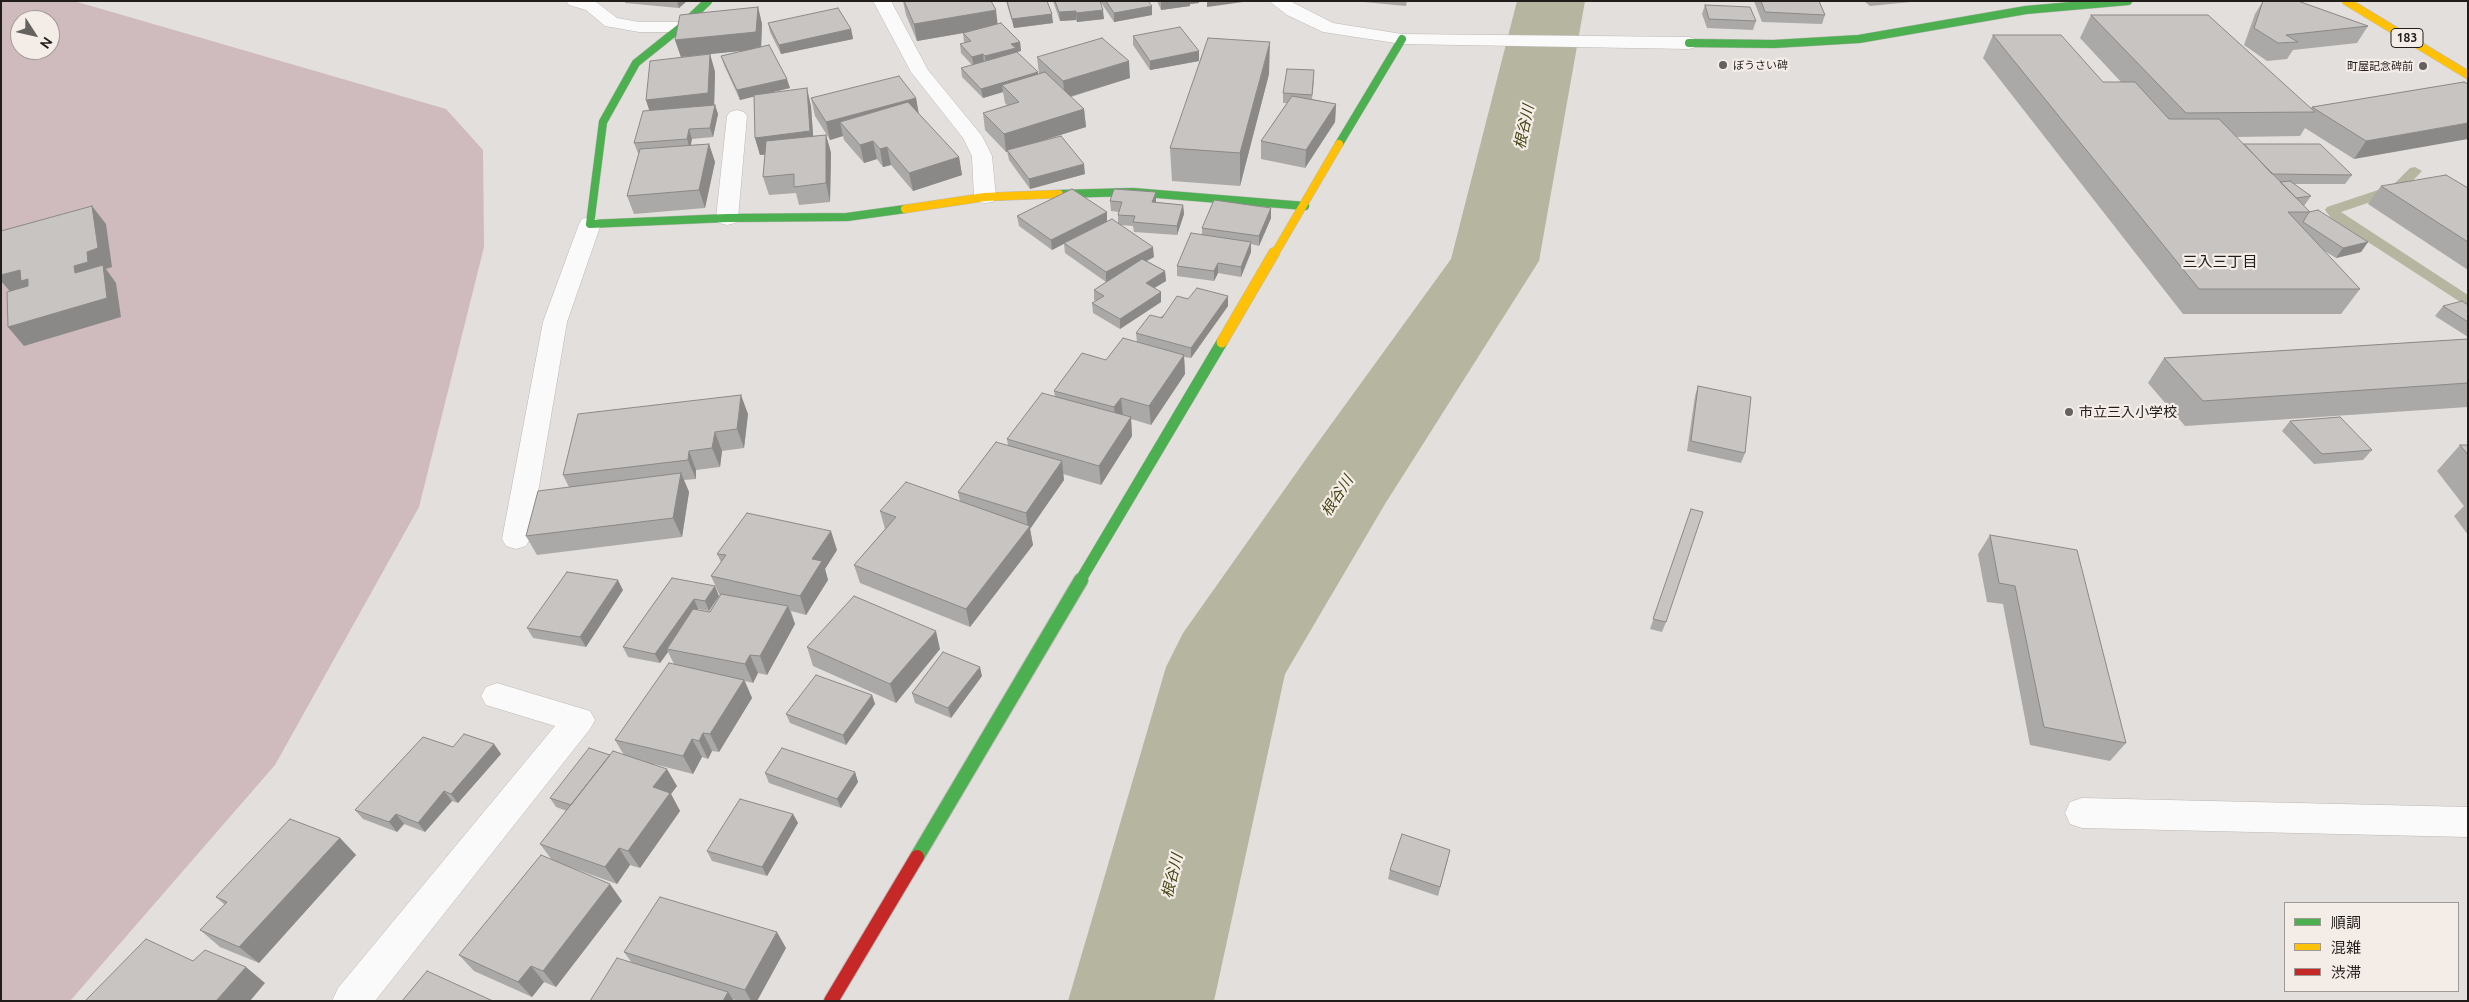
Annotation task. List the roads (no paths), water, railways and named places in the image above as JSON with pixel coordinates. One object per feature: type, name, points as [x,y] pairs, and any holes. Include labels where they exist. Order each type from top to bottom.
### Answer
[{"type":"main road","points":[[708,1],[689,17],[681,27],[636,64],[603,122],[590,224],[727,218],[847,216],[985,197],[1133,192],[1305,206]]},
{"type":"main road","points":[[1689,44],[1774,44],[1859,39],[2026,10],[2128,1]]},
{"type":"main road","name":"183","points":[[2346,1],[2468,75]]},
{"type":"main road","points":[[831,1001],[1019,681],[1305,206],[1402,39]]},
{"type":"street","points":[[882,1],[920,72],[972,136],[982,156],[985,197]]},
{"type":"street","points":[[1278,1],[1329,28],[1402,39],[1689,44]]},
{"type":"street","points":[[589,3],[611,22],[638,27],[681,27]]},
{"type":"street","points":[[727,218],[737,116]]},
{"type":"street","points":[[516,539],[555,322],[590,224]]},
{"type":"street","points":[[351,1001],[579,720],[497,696]]},
{"type":"street","points":[[2082,813],[2468,822]]},
{"type":"waterway","name":"根谷川","points":[[1141,1001],[1226,667],[1348,478],[1495,261],[1551,1]]},
{"type":"waterway","points":[[2415,171],[2398,188],[2332,210],[2336,215],[2468,302]]},
{"type":"place","name":"ぼうさい碑","points":[[1723,65]]},
{"type":"place","name":"町屋記念碑前","points":[[2423,66]]},
{"type":"place","name":"市立三入小学校","points":[[2069,412]]},
{"type":"district","name":"三入三丁目","points":[[2220,262]]}]
